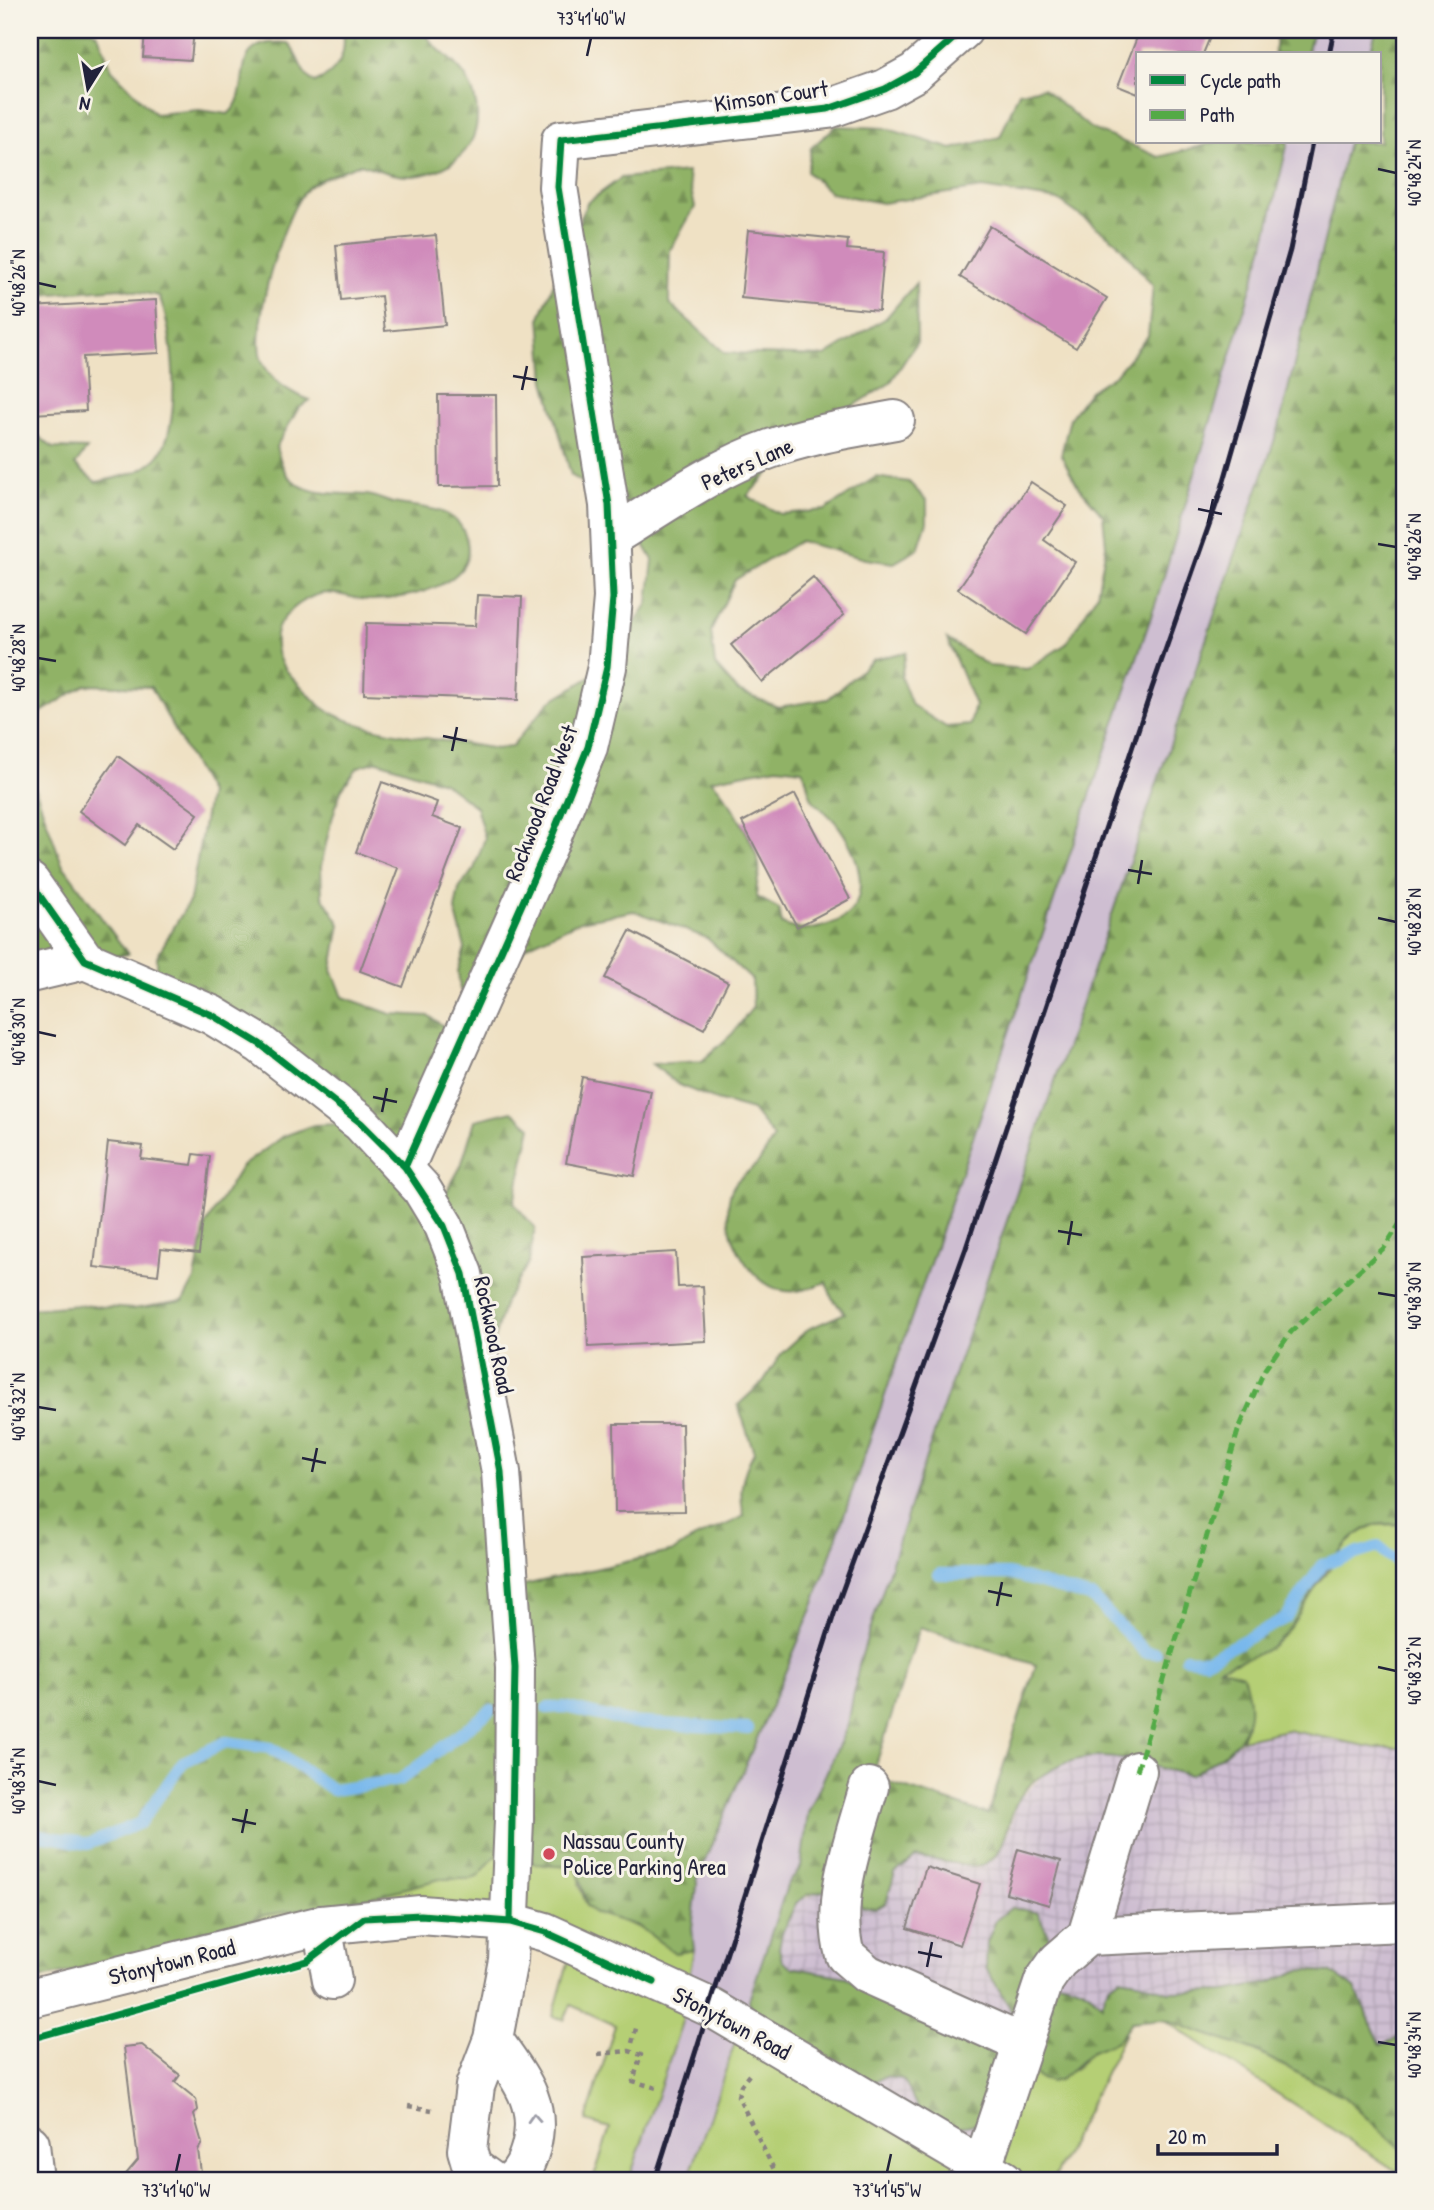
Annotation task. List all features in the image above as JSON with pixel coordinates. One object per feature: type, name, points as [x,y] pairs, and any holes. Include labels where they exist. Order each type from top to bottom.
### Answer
[{"type":"street","name":"Kimson Court","points":[[561,140],[828,109],[886,89],[914,73],[963,30]]},
{"type":"street","name":"Rockwood Road West","points":[[405,1167],[550,841],[587,747],[607,667],[613,598],[609,506],[558,187],[561,140]]},
{"type":"street","name":"Peters Lane","points":[[611,537],[731,466],[769,449],[801,439],[895,420]]},
{"type":"street","points":[[30,882],[85,960],[30,973]]},
{"type":"street","name":"Rockwood Road","points":[[85,960],[212,1015],[260,1044],[361,1123],[405,1167],[444,1226],[463,1274],[501,1472],[515,1668],[508,1960],[493,2039],[475,2086],[467,2150],[472,2167],[490,2180]]},
{"type":"street","points":[[1087,1936],[1137,1771]]},
{"type":"street","points":[[869,1787],[845,1875],[841,1922],[845,1955],[867,1974],[1023,2045]]},
{"type":"street","name":"Stonytown Road","points":[[30,1998],[322,1925],[421,1914],[510,1922],[545,1932],[712,2008],[993,2174]]},
{"type":"street","points":[[993,2174],[1023,2045],[1048,1974],[1068,1950],[1087,1936],[1404,1922]]},
{"type":"street","points":[[322,1925],[332,1980]]},
{"type":"street","points":[[493,2039],[529,2094],[534,2113],[529,2154],[521,2173],[513,2180]]},
{"type":"street","points":[[30,2144],[34,2180]]},
{"type":"path","points":[[632,2043],[637,2025]]},
{"type":"path","points":[[598,2054],[629,2051],[641,2054],[634,2081],[660,2089]]},
{"type":"path","points":[[752,2073],[741,2085],[738,2096],[779,2180]]},
{"type":"path","points":[[408,2106],[436,2110]]},
{"type":"shaded area","points":[[1313,30],[1376,30],[1370,52],[1308,52]]},
{"type":"shaded area","points":[[1288,144],[1348,144],[1279,427],[926,1457],[859,1664],[848,1725],[808,1813],[801,1867],[787,1886],[688,2180],[629,2180],[689,2001],[685,1996],[694,1950],[692,1928],[698,1877],[812,1609],[1156,602],[1264,245]]},
{"type":"shaded area","points":[[1287,1730],[1376,1748],[1404,1748],[1404,2035],[1381,2045],[1371,2022],[1300,1970],[1269,1983],[1226,1991],[1167,1992],[1130,2022],[1053,2180],[741,2025],[781,1908],[823,1891],[886,1903],[895,1873],[916,1857],[977,1868],[994,1859],[1008,1833],[1018,1800],[1047,1772],[1069,1761],[1100,1757],[1219,1758],[1241,1740]]},
{"type":"green space","points":[[30,30],[92,30],[98,35],[112,70],[155,114],[199,110],[228,114],[236,104],[244,67],[255,48],[268,43],[288,43],[306,74],[315,83],[330,74],[339,62],[344,48],[343,30],[424,30],[467,79],[477,114],[476,129],[470,144],[461,156],[432,172],[413,176],[399,175],[360,164],[311,185],[290,216],[280,241],[265,297],[259,346],[262,361],[270,375],[288,390],[310,400],[298,409],[276,447],[288,476],[305,488],[315,491],[374,496],[393,503],[441,512],[450,516],[463,530],[468,548],[464,564],[455,576],[423,592],[372,600],[326,593],[313,596],[299,604],[286,615],[276,635],[278,655],[287,671],[322,707],[359,724],[406,735],[496,749],[511,747],[549,702],[607,667],[648,603],[653,560],[624,510],[571,475],[545,381],[540,317],[587,203],[621,178],[687,172],[695,207],[670,250],[669,303],[725,353],[825,356],[886,318],[916,283],[917,342],[890,383],[801,439],[747,496],[780,514],[825,510],[876,477],[909,482],[927,501],[927,522],[918,549],[894,563],[865,559],[800,541],[735,580],[711,631],[715,665],[738,691],[778,707],[828,699],[874,659],[906,652],[901,677],[912,705],[946,727],[970,725],[975,705],[947,639],[989,666],[1027,669],[1066,644],[1097,594],[1106,546],[1103,515],[1078,486],[1061,455],[1070,418],[1090,391],[1116,374],[1148,336],[1153,286],[1116,241],[1058,200],[982,188],[882,203],[831,193],[807,172],[811,148],[836,126],[885,128],[952,149],[1000,137],[1019,92],[1043,88],[1090,128],[1159,157],[1209,144],[1288,144],[1264,245],[1156,602],[812,1609],[698,1877],[692,1928],[694,1950],[675,1953],[638,1926],[595,1913],[587,1906],[576,1865],[545,1865],[495,1856],[479,1875],[471,1879],[440,1879],[356,1901],[265,1915],[182,1946],[30,1981],[30,1309],[79,1305],[133,1309],[183,1301],[195,1279],[205,1226],[241,1167],[284,1136],[314,1125],[360,1123],[157,991],[157,956],[190,900],[209,793],[151,687],[85,685],[40,713],[30,766],[30,429],[53,448],[87,449],[75,465],[96,482],[130,474],[146,467],[159,455],[171,421],[172,353],[159,296],[120,288],[30,296]],"holes":[[[378,761],[443,782],[476,807],[485,838],[474,869],[459,889],[455,909],[465,948],[458,971],[460,990],[471,993],[518,959],[525,947],[580,921],[634,911],[707,938],[752,980],[753,1007],[732,1034],[702,1061],[652,1064],[679,1085],[716,1100],[752,1110],[774,1138],[756,1165],[733,1187],[728,1217],[738,1250],[747,1265],[771,1286],[795,1291],[826,1282],[832,1298],[845,1313],[808,1329],[781,1354],[763,1382],[738,1405],[754,1452],[742,1483],[744,1516],[674,1551],[511,1588],[484,1373],[505,1302],[529,1262],[535,1228],[514,1203],[531,1127],[512,1111],[475,1120],[461,1166],[446,1193],[405,1167],[450,1031],[429,1016],[391,1014],[343,997],[332,969],[340,924],[322,896],[321,866],[330,826],[341,790],[358,767]],[[777,767],[802,770],[813,800],[844,835],[857,862],[860,877],[855,904],[847,915],[833,923],[808,930],[782,924],[779,909],[757,897],[759,865],[752,844],[731,806],[710,780]]]},
{"type":"green space","points":[[1277,30],[1313,30],[1308,52],[1274,52]]},
{"type":"green space","points":[[1376,30],[1404,30],[1404,1524],[1376,1525],[1357,1535],[1343,1547],[1298,1616],[1273,1645],[1219,1668],[1243,1675],[1249,1711],[1247,1725],[1241,1737],[1206,1766],[1190,1775],[1111,1758],[1089,1757],[1066,1763],[1043,1775],[1025,1791],[1014,1809],[1001,1847],[989,1861],[975,1866],[916,1857],[895,1873],[886,1903],[876,1909],[862,1907],[847,1893],[823,1891],[808,1895],[796,1903],[782,1933],[779,1948],[782,1961],[790,1967],[846,1977],[902,2016],[973,2031],[1006,2059],[980,2122],[942,2128],[920,2113],[902,2079],[885,2077],[870,2083],[750,2012],[749,2000],[787,1886],[801,1867],[808,1813],[848,1725],[859,1664],[926,1457],[1279,427],[1348,144],[1382,144],[1382,52],[1370,52]],"holes":[[[920,1627],[1036,1665],[988,1814],[872,1777]]]},
{"type":"green space","points":[[30,774],[62,864],[128,954],[30,972]]},
{"type":"green space","points":[[1404,1524],[1404,1748],[1376,1748],[1287,1730],[1241,1740],[1248,1708],[1242,1675],[1218,1668],[1262,1652],[1328,1572],[1347,1540],[1374,1525]]},
{"type":"green space","points":[[476,1814],[587,1833],[579,1885],[587,1906],[645,1930],[675,1953],[694,1950],[685,1996],[689,2001],[629,2180],[593,2180],[610,2128],[586,2121],[615,2025],[571,2005],[564,2020],[553,2016],[573,1945],[478,1918],[182,1946],[265,1915],[356,1901],[458,1872]]},
{"type":"green space","points":[[1012,1907],[1038,1913],[1049,1937],[1059,1948],[1055,1981],[1081,1988],[1092,1994],[1102,2005],[1108,1986],[1120,1978],[1138,1981],[1168,1992],[1225,1991],[1269,1983],[1300,1970],[1330,1972],[1355,1988],[1381,2045],[1404,2035],[1404,2152],[1343,2096],[1255,2051],[1163,2019],[1131,2022],[1117,2041],[1092,2051],[1061,2079],[1052,2082],[1041,2079],[1029,2069],[1010,2008],[986,1968],[987,1942],[996,1920]]},
{"type":"green space","points":[[1163,2019],[1255,2051],[1343,2096],[1404,2152],[1404,2176]]},
{"type":"green space","points":[[741,2025],[988,2171],[1029,2069],[1075,2069],[1092,2051],[1116,2041],[1125,2033],[1053,2180],[688,2180]]},
{"type":"building","points":[[145,30],[194,30],[191,60],[143,57]]},
{"type":"building","points":[[1140,30],[1213,30],[1204,52],[1136,52],[1136,93],[1118,86]]},
{"type":"building","points":[[990,226],[1107,298],[1076,348],[960,277]]},
{"type":"building","points":[[748,230],[848,240],[847,249],[884,252],[879,311],[741,298]]},
{"type":"building","points":[[436,235],[445,325],[385,331],[381,296],[341,300],[336,245]]},
{"type":"building","points":[[156,300],[159,353],[83,357],[86,411],[32,414],[30,307]]},
{"type":"building","points":[[438,395],[496,395],[497,486],[439,487]]},
{"type":"building","points":[[1031,482],[1067,506],[1044,540],[1075,562],[1026,634],[958,589]]},
{"type":"building","points":[[813,577],[844,615],[762,682],[731,645]]},
{"type":"building","points":[[477,595],[522,597],[518,700],[364,694],[366,623],[475,626]]},
{"type":"building","points":[[118,756],[198,814],[173,849],[139,825],[125,845],[79,811]]},
{"type":"building","points":[[382,782],[437,802],[432,817],[462,828],[403,987],[360,971],[398,868],[356,852]]},
{"type":"building","points":[[795,794],[850,899],[797,927],[742,822]]},
{"type":"building","points":[[630,931],[728,982],[704,1029],[605,978]]},
{"type":"building","points":[[582,1077],[651,1091],[634,1176],[566,1163]]},
{"type":"building","points":[[30,1116],[37,1117],[32,1177],[30,1177]]},
{"type":"building","points":[[108,1142],[143,1146],[141,1159],[192,1165],[194,1154],[210,1156],[199,1253],[161,1249],[158,1275],[94,1267]]},
{"type":"building","points":[[676,1252],[678,1287],[703,1286],[706,1341],[588,1347],[583,1257]]},
{"type":"building","points":[[614,1424],[682,1424],[684,1511],[615,1512]]},
{"type":"building","points":[[1018,1849],[1061,1861],[1049,1905],[1006,1893]]},
{"type":"building","points":[[926,1867],[980,1884],[960,1945],[907,1928]]},
{"type":"building","points":[[142,2045],[180,2075],[175,2082],[196,2099],[198,2110],[194,2115],[202,2143],[198,2150],[202,2180],[121,2180],[138,2160],[124,2047]]},
{"type":"waterway","points":[[1186,1658],[1206,1660],[1286,1618],[1323,1564],[1378,1547],[1404,1568]]},
{"type":"waterway","points":[[939,1574],[1009,1574],[1093,1598],[1145,1652],[1156,1653]]},
{"type":"waterway","points":[[547,1708],[565,1707],[629,1722],[748,1729]]},
{"type":"waterway","points":[[30,1833],[88,1844],[140,1823],[183,1762],[226,1742],[271,1748],[333,1790],[400,1780],[491,1710]]},
{"type":"railway","points":[[1329,52],[1334,30]]},
{"type":"railway","points":[[655,2180],[835,1611],[966,1248],[1152,688],[1222,488],[1290,250],[1312,144]]},
{"type":"marked path","points":[[1137,1771],[1238,1431],[1265,1369],[1291,1332],[1385,1247],[1404,1217]]},
{"type":"cycle path","points":[[405,1167],[550,841],[588,747],[607,667],[613,598],[609,505],[558,187],[561,140],[828,109],[885,89],[914,73],[963,30]]},
{"type":"cycle path","points":[[30,882],[85,960],[212,1015],[260,1044],[361,1123],[405,1167],[444,1226],[463,1274],[501,1472],[515,1668],[510,1922]]},
{"type":"cycle path","points":[[30,2039],[307,1961],[364,1918],[421,1915],[510,1922],[545,1932],[654,1982]]},
{"type":"place","name":"Nassau County Police Parking Area","points":[[549,1854]]}]
